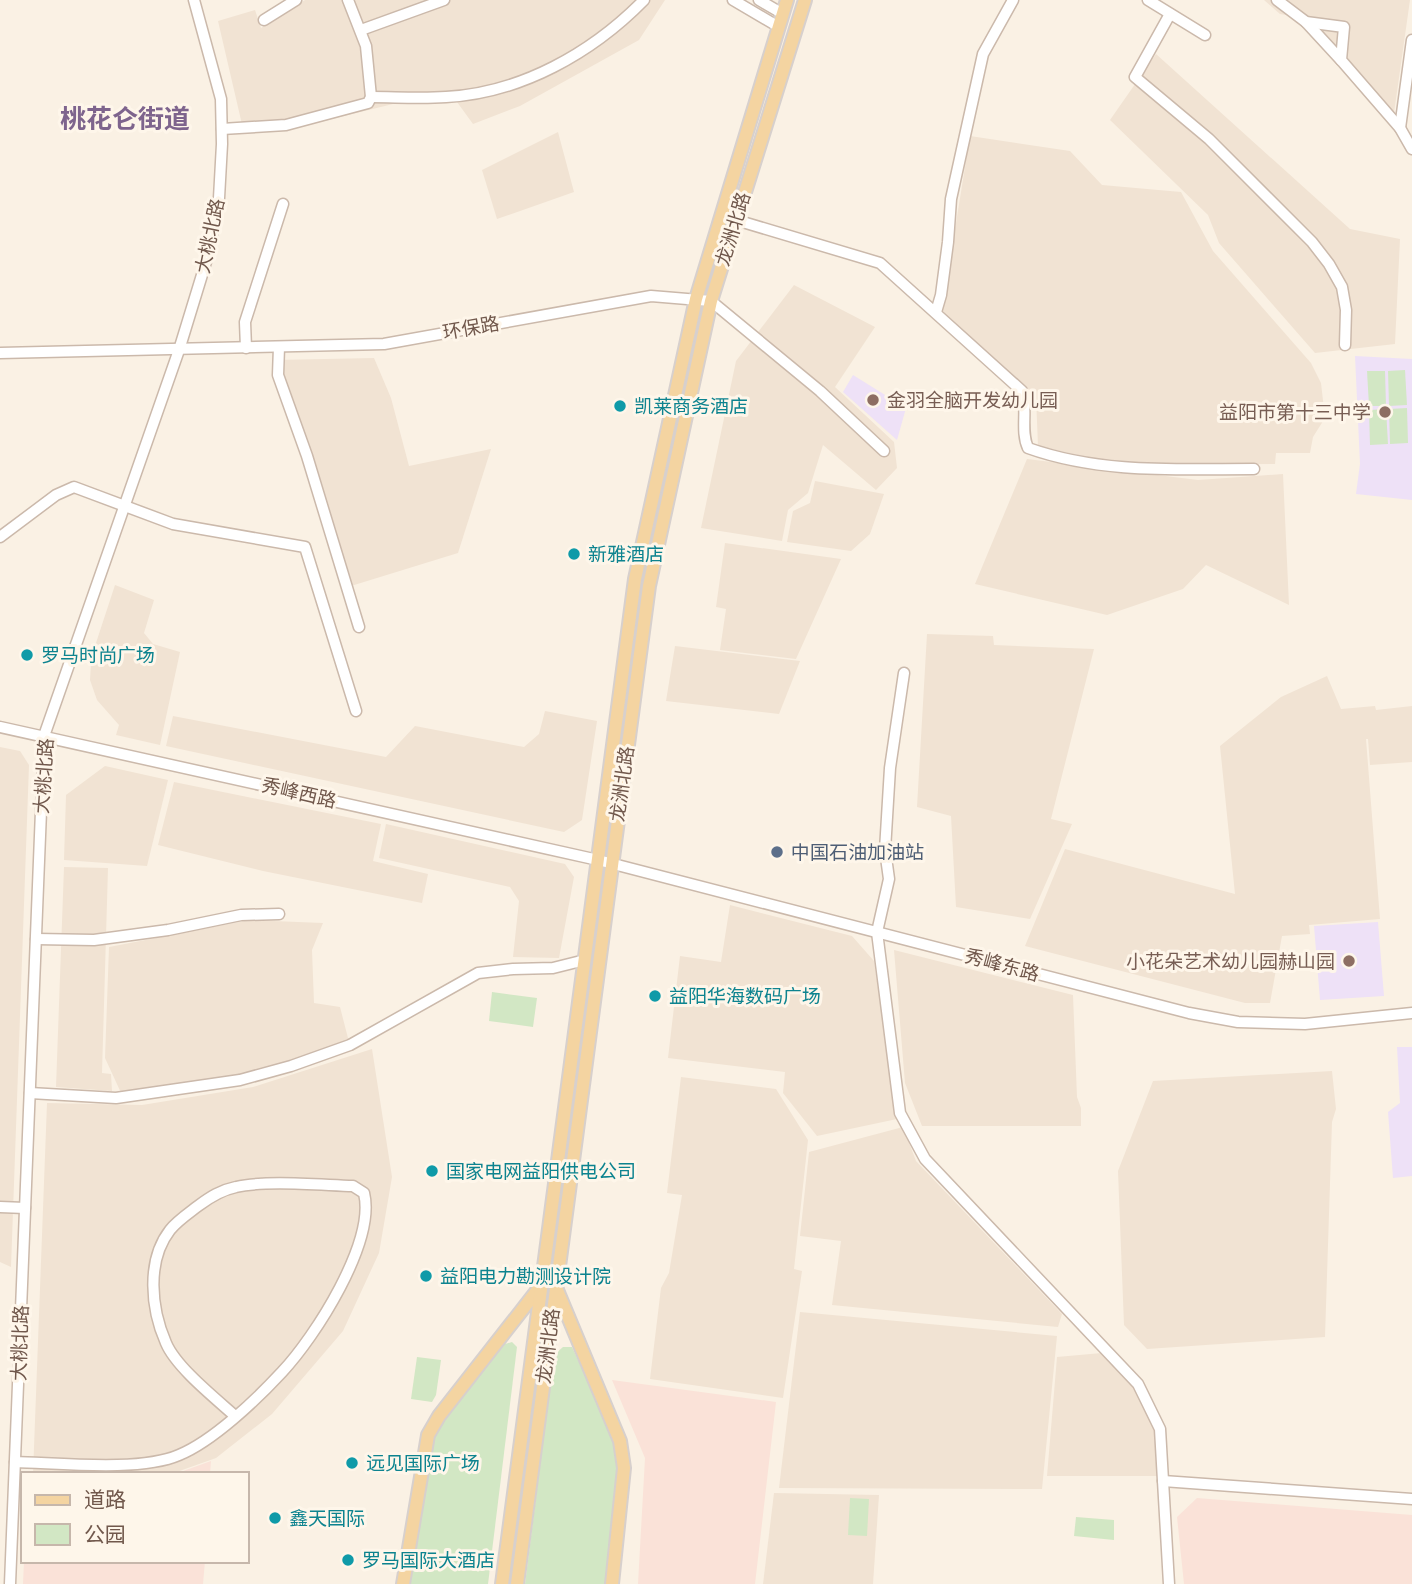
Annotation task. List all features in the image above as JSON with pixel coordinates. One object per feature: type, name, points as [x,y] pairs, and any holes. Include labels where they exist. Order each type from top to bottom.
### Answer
[{"type":"main road","name":"龙洲北路","points":[[517,1584],[556,1287],[635,579],[696,299],[787,0]]},
{"type":"main road","name":"龙洲北路","points":[[502,1584],[585,960],[605,862],[649,586],[711,301],[805,0]]},
{"type":"main road","points":[[403,1584],[428,1435],[439,1416],[541,1286]]},
{"type":"main road","points":[[556,1287],[620,1441],[624,1468],[612,1584]]},
{"type":"street","name":"大桃北路","points":[[10,1584],[44,736],[179,350],[209,252],[217,212],[221,99],[194,0]]},
{"type":"street","points":[[264,20],[296,0]]},
{"type":"street","points":[[222,128],[285,125],[368,103],[370,97],[366,46],[348,0]]},
{"type":"street","points":[[361,30],[444,0]]},
{"type":"street","points":[[370,97],[446,97],[481,93],[519,83],[566,61],[630,15],[644,0]]},
{"type":"street","points":[[733,0],[779,27]]},
{"type":"street","points":[[759,0],[783,14]]},
{"type":"street","points":[[936,312],[941,295],[951,199],[983,54],[1013,0]]},
{"type":"street","points":[[1148,0],[1205,35]]},
{"type":"street","points":[[1277,0],[1306,22],[1341,60],[1400,128],[1412,149]]},
{"type":"street","points":[[1170,14],[1135,77],[1209,139],[1312,242],[1329,264],[1342,288],[1346,310],[1345,345]]},
{"type":"street","points":[[1306,22],[1344,27],[1341,60]]},
{"type":"street","points":[[1400,128],[1412,40]]},
{"type":"street","points":[[246,348],[245,322],[283,204]]},
{"type":"street","points":[[736,220],[880,263],[1022,391],[1026,402],[1025,441],[1028,448],[1048,455],[1135,469],[1254,469]]},
{"type":"street","name":"环保路","points":[[0,353],[384,344],[650,296],[711,301]]},
{"type":"street","points":[[711,301],[820,391],[884,451]]},
{"type":"street","points":[[279,347],[278,375],[307,456],[359,627]]},
{"type":"street","points":[[0,537],[56,495],[74,487],[173,524],[305,547],[356,711]]},
{"type":"street","points":[[904,673],[889,781],[884,850],[889,879],[877,932],[900,1113],[925,1160],[1138,1384],[1160,1429],[1169,1584]]},
{"type":"street","name":"秀峰西路","points":[[0,727],[605,862]]},
{"type":"street","name":"秀峰东路","points":[[605,862],[1189,1013],[1238,1022],[1305,1024],[1412,1013]]},
{"type":"street","points":[[36,939],[94,940],[168,930],[241,915],[279,914]]},
{"type":"street","points":[[30,1093],[116,1098],[240,1080],[351,1045],[478,973],[553,968],[585,960]]},
{"type":"street","points":[[15,1462],[130,1465],[178,1456],[214,1434],[235,1416],[283,1371],[329,1310],[353,1261],[363,1228],[367,1205],[364,1193],[353,1186],[255,1184],[236,1187],[215,1194],[169,1230],[159,1251],[152,1279],[157,1313],[166,1345],[196,1381],[235,1416]]},
{"type":"street","points":[[0,1206],[25,1208]]},
{"type":"street","points":[[1163,1481],[1412,1499]]},
{"type":"shaded area","points":[[305,0],[665,0],[639,40],[520,106],[473,124],[457,102],[397,103],[283,131],[244,133],[218,21],[255,10],[261,28]]},
{"type":"shaded area","points":[[1264,0],[1410,0],[1392,127],[1297,17],[1280,14]]},
{"type":"shaded area","points":[[1156,54],[1350,229],[1400,239],[1395,344],[1315,353],[1219,243],[1208,215],[1110,120]]},
{"type":"shaded area","points":[[558,132],[574,192],[497,219],[482,170]]},
{"type":"shaded area","points":[[970,136],[1070,151],[1102,185],[1181,192],[1213,251],[1311,363],[1321,383],[1325,418],[1313,437],[1310,453],[1276,453],[1275,464],[1123,465],[1038,446],[1036,397],[942,310]]},
{"type":"shaded area","points":[[794,285],[875,327],[835,387],[894,442],[897,468],[876,490],[823,445],[808,493],[788,510],[782,541],[701,528],[736,361]]},
{"type":"shaded area","name":"益阳市第十三中学","points":[[1355,356],[1412,359],[1412,500],[1356,494],[1360,464]]},
{"type":"shaded area","points":[[374,358],[391,398],[409,466],[491,449],[458,553],[351,586],[275,360]]},
{"type":"shaded area","name":"金羽全脑开发幼儿园","points":[[853,375],[906,408],[897,440],[843,392]]},
{"type":"shaded area","points":[[1027,459],[1198,480],[1283,474],[1289,605],[1206,565],[1183,589],[1107,615],[975,584]]},
{"type":"shaded area","points":[[815,481],[884,494],[870,534],[851,551],[787,542],[793,511],[810,503]]},
{"type":"shaded area","points":[[725,543],[841,559],[796,659],[720,650],[726,609],[716,607]]},
{"type":"shaded area","points":[[115,585],[154,600],[144,633],[153,644],[180,652],[160,745],[116,735],[119,725],[97,700],[90,680],[95,646]]},
{"type":"shaded area","points":[[927,634],[993,636],[994,645],[1094,649],[1051,819],[1072,824],[1030,919],[956,907],[951,816],[917,807]]},
{"type":"shaded area","points":[[675,646],[800,661],[779,714],[666,701]]},
{"type":"shaded area","points":[[1327,676],[1341,709],[1375,706],[1376,710],[1412,706],[1412,762],[1370,765],[1366,739],[1380,919],[1309,925],[1310,934],[1282,936],[1270,1003],[1245,1003],[1025,946],[1065,849],[1235,894],[1220,746],[1281,697]]},
{"type":"shaded area","points":[[545,711],[597,721],[582,820],[564,832],[166,746],[173,716],[386,757],[415,726],[524,747],[539,734]]},
{"type":"shaded area","points":[[0,747],[20,751],[29,765],[11,1267],[0,1262]]},
{"type":"shaded area","points":[[105,766],[168,780],[147,866],[64,860],[66,795]]},
{"type":"shaded area","points":[[174,782],[381,824],[373,861],[428,874],[422,903],[263,871],[158,845]]},
{"type":"shaded area","points":[[386,824],[565,864],[574,877],[559,958],[513,957],[519,901],[510,887],[379,858]]},
{"type":"shaded area","points":[[64,867],[108,868],[102,1073],[111,1074],[112,1091],[56,1087]]},
{"type":"shaded area","points":[[730,905],[852,936],[874,961],[897,1119],[817,1136],[783,1093],[785,1072],[668,1058],[680,956],[721,962]]},
{"type":"shaded area","points":[[250,920],[323,923],[312,950],[314,1003],[340,1007],[349,1042],[238,1076],[122,1095],[105,1058],[109,947]]},
{"type":"shaded area","name":"小花朵艺术幼儿园赫山园","points":[[1378,922],[1384,996],[1320,1000],[1314,926]]},
{"type":"shaded area","points":[[894,950],[1073,995],[1077,1097],[1081,1108],[1081,1126],[922,1126],[905,1083]]},
{"type":"shaded area","points":[[1397,1047],[1412,1047],[1412,1176],[1393,1178],[1388,1112],[1400,1103]]},
{"type":"shaded area","points":[[372,1049],[392,1177],[379,1253],[343,1331],[272,1414],[216,1458],[177,1472],[33,1472],[47,1103],[142,1105],[253,1087]]},
{"type":"shaded area","points":[[1332,1071],[1336,1109],[1332,1122],[1325,1337],[1147,1349],[1124,1325],[1118,1171],[1153,1081]]},
{"type":"shaded area","points":[[681,1077],[776,1089],[808,1140],[794,1269],[802,1271],[783,1398],[650,1379],[661,1288],[669,1273],[682,1195],[667,1193]]},
{"type":"shaded area","points":[[903,1127],[916,1161],[1062,1314],[1058,1327],[832,1305],[841,1241],[800,1236],[809,1152]]},
{"type":"shaded area","points":[[800,1312],[1057,1336],[1042,1489],[779,1488]]},
{"type":"shaded area","points":[[1102,1353],[1128,1379],[1144,1402],[1154,1429],[1157,1476],[1047,1476],[1057,1357]]},
{"type":"shaded area","points":[[612,1380],[776,1402],[755,1584],[638,1584],[645,1458]]},
{"type":"shaded area","points":[[211,1461],[210,1472],[182,1472]]},
{"type":"shaded area","points":[[774,1493],[879,1495],[873,1584],[763,1584]]},
{"type":"shaded area","points":[[1197,1498],[1412,1515],[1412,1584],[1184,1584],[1177,1517]]},
{"type":"shaded area","points":[[24,1563],[205,1563],[203,1584],[23,1584]]},
{"type":"green space","points":[[1405,370],[1407,405],[1389,406],[1388,371]]},
{"type":"green space","points":[[1367,371],[1385,371],[1386,406],[1369,406]]},
{"type":"green space","points":[[1407,408],[1408,443],[1390,444],[1389,409]]},
{"type":"green space","points":[[1386,409],[1388,444],[1370,445],[1369,410]]},
{"type":"green space","points":[[492,992],[537,998],[533,1027],[489,1021]]},
{"type":"green space","points":[[512,1342],[517,1347],[488,1584],[409,1584],[432,1435],[445,1414],[505,1344]]},
{"type":"green space","points":[[563,1347],[572,1347],[617,1443],[619,1465],[607,1584],[525,1584],[554,1355]]},
{"type":"green space","points":[[417,1357],[441,1360],[436,1395],[432,1402],[411,1399]]},
{"type":"green space","points":[[850,1498],[869,1499],[867,1536],[848,1535]]},
{"type":"green space","points":[[1076,1517],[1114,1520],[1114,1540],[1074,1536]]},
{"type":"place","name":"金羽全脑开发幼儿园","points":[[873,400]]},
{"type":"place","name":"凯莱商务酒店","points":[[620,406]]},
{"type":"place","name":"益阳市第十三中学","points":[[1385,412]]},
{"type":"place","name":"新雅酒店","points":[[574,554]]},
{"type":"place","name":"罗马时尚广场","points":[[27,655]]},
{"type":"place","name":"中国石油加油站","points":[[777,852]]},
{"type":"place","name":"小花朵艺术幼儿园赫山园","points":[[1349,961]]},
{"type":"place","name":"益阳华海数码广场","points":[[655,996]]},
{"type":"place","name":"国家电网益阳供电公司","points":[[432,1171]]},
{"type":"place","name":"益阳电力勘测设计院","points":[[426,1276]]},
{"type":"place","name":"远见国际广场","points":[[352,1463]]},
{"type":"place","name":"鑫天国际","points":[[275,1518]]},
{"type":"place","name":"罗马国际大酒店","points":[[348,1560]]},
{"type":"district","name":"桃花仑街道","points":[[125,119]]}]
